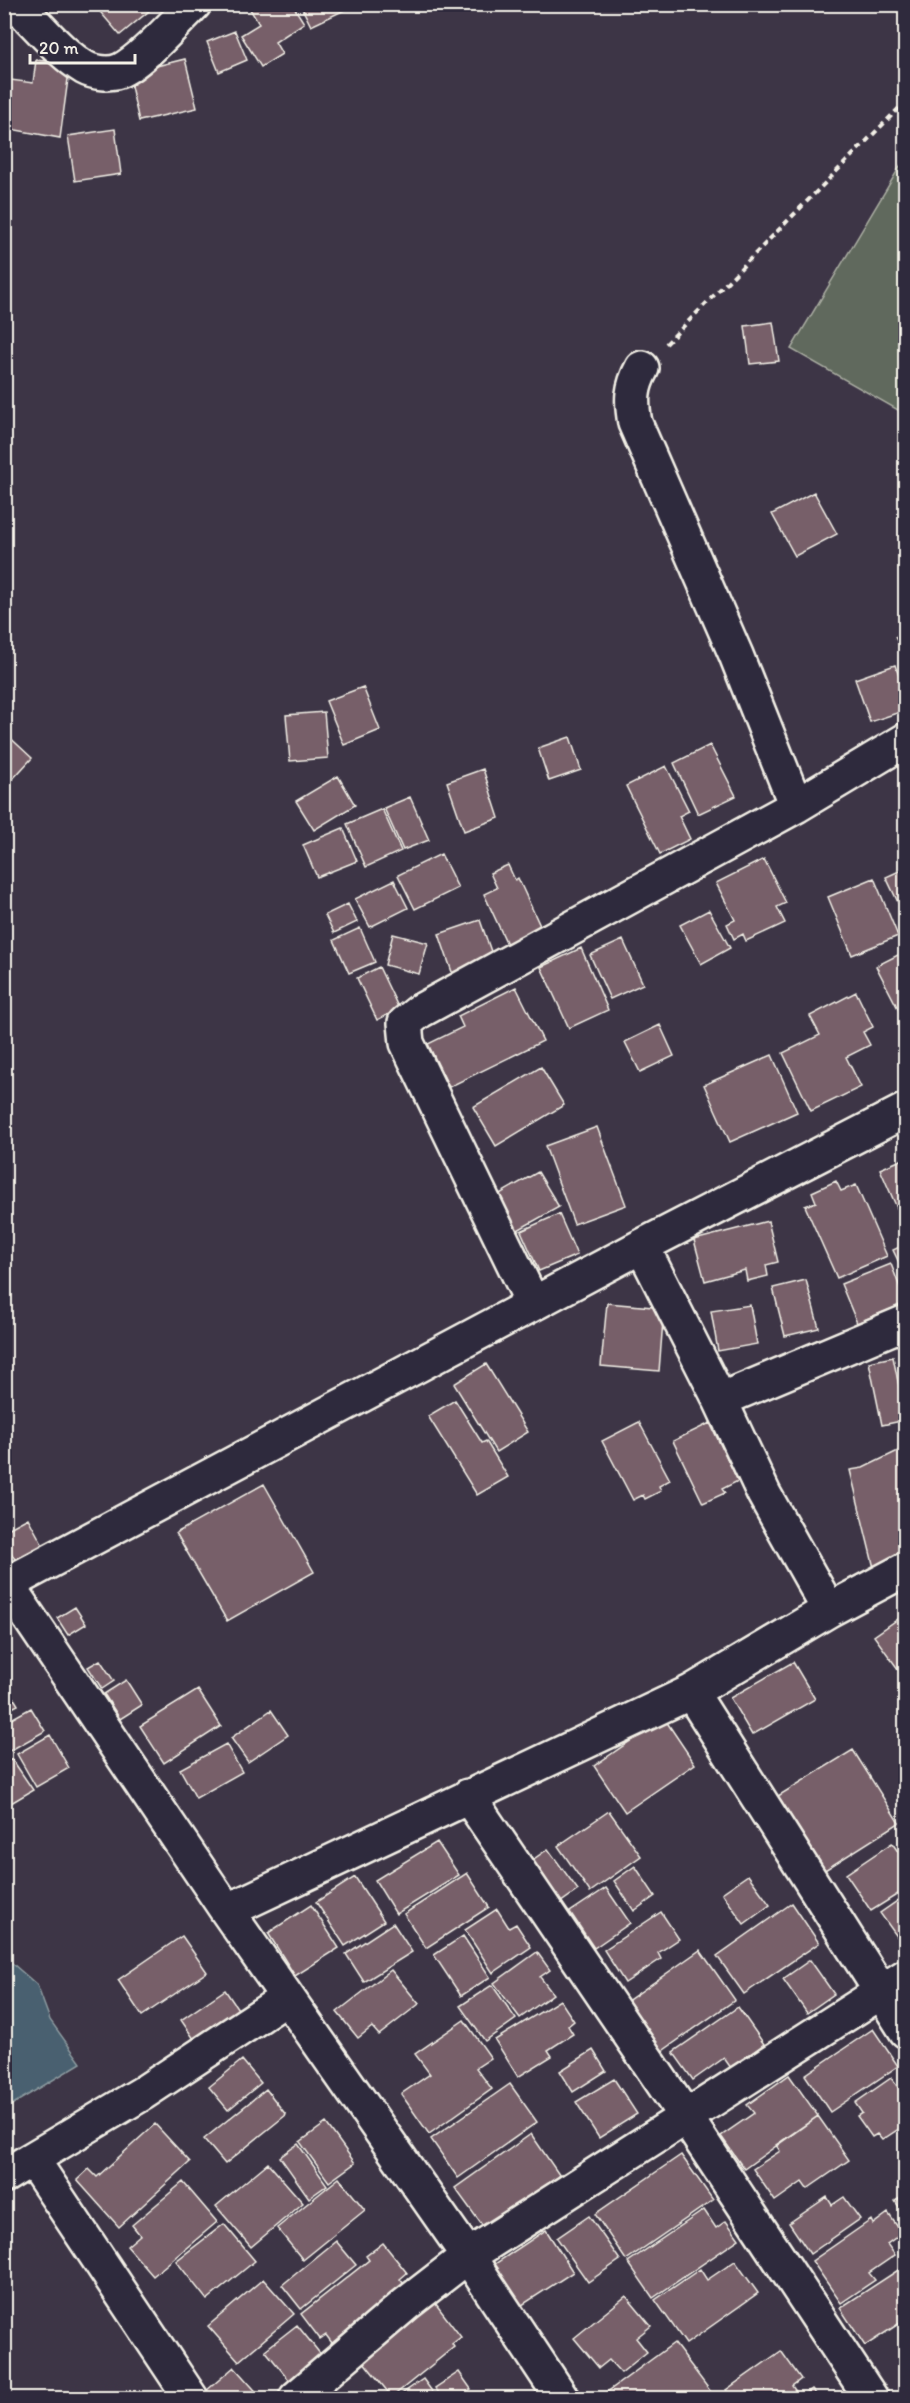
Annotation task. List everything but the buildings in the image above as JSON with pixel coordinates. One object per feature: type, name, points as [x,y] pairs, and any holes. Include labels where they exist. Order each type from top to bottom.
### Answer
[{"type":"street","points":[[21,17],[87,69],[102,73],[120,71],[135,60],[194,4]]},
{"type":"street","points":[[642,368],[633,384],[631,401],[635,423],[736,654],[796,806]]},
{"type":"street","points":[[533,1304],[407,1043],[405,1023],[420,1011],[796,806],[906,740]]},
{"type":"street","points":[[562,2398],[468,2256],[227,1911],[6,1582],[642,1246],[906,1110]]},
{"type":"street","points":[[642,1246],[720,1400],[764,1494],[829,1610]]},
{"type":"street","points":[[720,1400],[906,1322]]},
{"type":"street","points":[[227,1911],[691,1692],[829,1610],[906,1569]]},
{"type":"street","points":[[691,1692],[892,1984],[906,2031]]},
{"type":"street","points":[[468,1796],[686,2116],[871,2398]]},
{"type":"street","points":[[296,2398],[406,2304],[468,2256],[892,1984]]},
{"type":"street","points":[[4,2176],[143,2094],[287,1998]]},
{"type":"street","points":[[32,2159],[191,2398]]},
{"type":"path","points":[[642,368],[906,101]]},
{"type":"green space","points":[[905,158],[905,414],[791,349]]},
{"type":"water","points":[[5,1957],[37,1985],[50,2020],[81,2063],[5,2109]]}]
